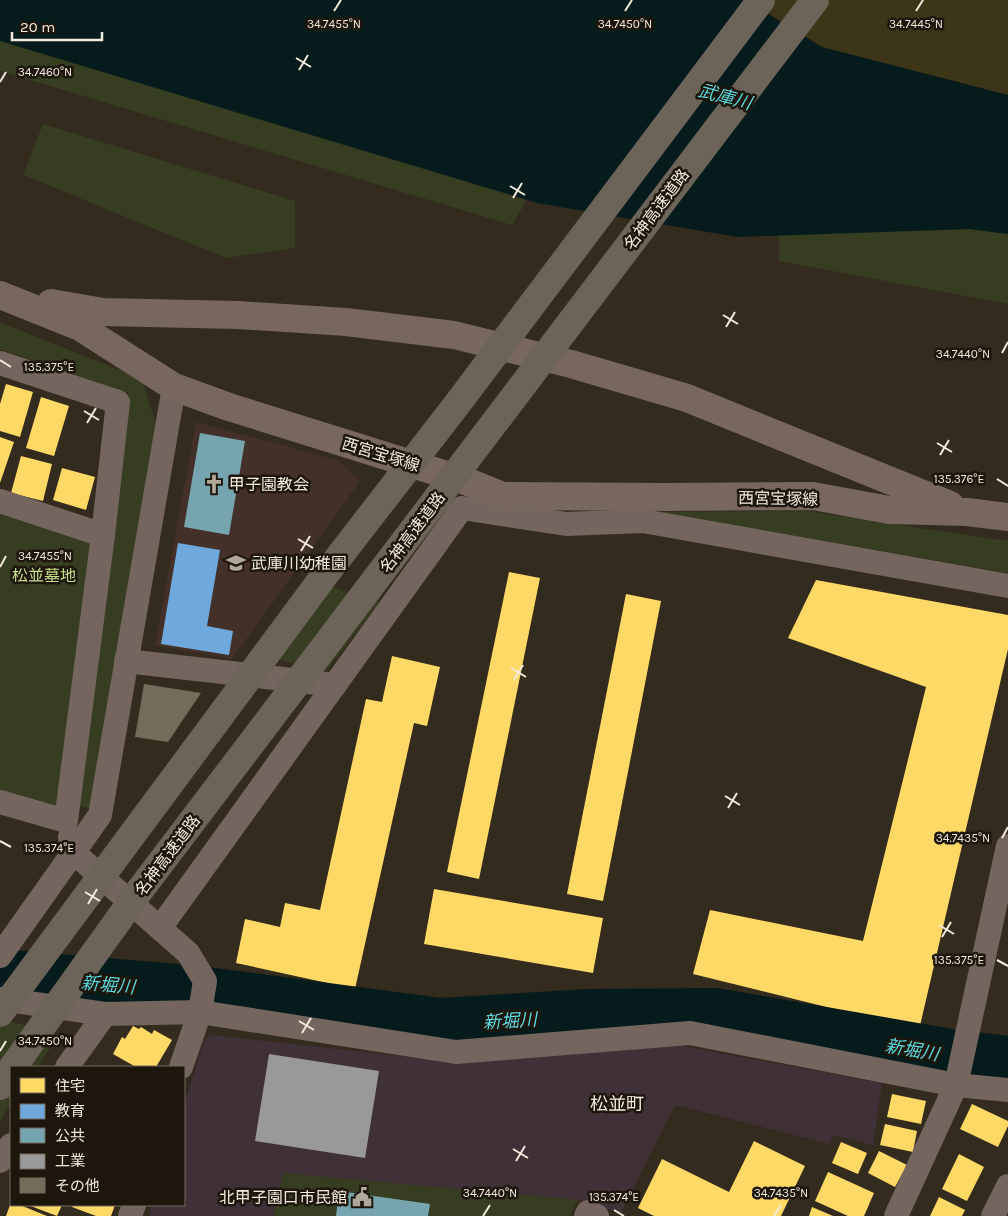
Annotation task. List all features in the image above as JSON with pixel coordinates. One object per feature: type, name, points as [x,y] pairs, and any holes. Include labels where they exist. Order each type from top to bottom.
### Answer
[{"type":"highway","points":[[0,1013],[318,584],[458,403],[761,0]]},
{"type":"highway","name":"名神高速道路","points":[[13,1066],[137,894],[815,0]]},
{"type":"highway","name":"名神高速道路","points":[[0,1086],[10,1071]]},
{"type":"main road","name":"西宮宝塚線","points":[[0,294],[80,327],[174,387],[229,407],[463,480],[503,496],[666,498],[813,496],[889,510],[967,512],[1008,517]]},
{"type":"main road","name":"西宮宝塚線","points":[[0,294],[103,312],[237,315],[346,322],[454,335],[571,364],[687,398],[967,512]]},
{"type":"street","points":[[0,364],[118,402],[66,821],[72,851],[188,953],[202,998],[181,1066]]},
{"type":"street","points":[[0,956],[72,851],[100,815],[174,387]]},
{"type":"street","points":[[0,501],[103,535]]},
{"type":"street","points":[[160,928],[462,508],[566,524],[643,521],[1008,586]]},
{"type":"street","points":[[126,661],[334,685]]},
{"type":"street","points":[[0,802],[66,821]]},
{"type":"street","points":[[896,1216],[957,1079],[1008,846]]},
{"type":"street","points":[[0,998],[105,1014],[202,998],[456,1052],[690,1033],[957,1079],[1008,1090]]},
{"type":"street","points":[[68,1066],[105,1014]]},
{"type":"street","points":[[0,1161],[10,1146]]},
{"type":"street","points":[[993,1216],[1008,1186]]},
{"type":"street","points":[[586,1216],[588,1212],[597,1216]]},
{"type":"shaded area","name":"武庫川幼稚園","points":[[196,422],[337,460],[360,481],[232,659],[155,645]]},
{"type":"shaded area","points":[[211,1035],[436,1060],[681,1046],[882,1083],[873,1145],[834,1135],[829,1144],[675,1105],[621,1213],[578,1200],[284,1174],[273,1216],[149,1216],[152,1206],[185,1206],[185,1101],[204,1041]]},
{"type":"green space","points":[[0,18],[540,178],[512,225],[0,71]]},
{"type":"green space","points":[[43,124],[295,201],[295,248],[226,258],[23,175]]},
{"type":"green space","points":[[969,229],[1008,234],[1008,304],[779,261],[779,234]]},
{"type":"green space","points":[[0,322],[142,379],[157,428],[91,809],[78,805],[129,393],[0,349]]},
{"type":"green space","points":[[806,511],[1008,541],[1008,573],[800,537],[666,518],[663,512]]},
{"type":"green space","name":"松並墓地","points":[[0,512],[93,541],[59,809],[0,792]]},
{"type":"green space","points":[[306,579],[380,602],[326,671],[254,654]]},
{"type":"green space","points":[[0,1018],[59,1035],[38,1066],[10,1066],[10,1106],[0,1121]]},
{"type":"green space","points":[[283,1173],[578,1200],[570,1216],[273,1216]]},
{"type":"sand","points":[[746,0],[1008,0],[1008,95],[822,47]]},
{"type":"water","name":"武庫川","points":[[0,0],[746,0],[822,47],[1008,95],[1008,234],[969,229],[737,237],[537,203],[0,41]]},
{"type":"building: 住宅","points":[[6,384],[33,392],[20,437],[0,431],[0,404]]},
{"type":"building: 住宅","points":[[41,397],[69,406],[54,456],[26,448]]},
{"type":"building: 住宅","points":[[0,437],[14,442],[0,483]]},
{"type":"building: 住宅","points":[[21,456],[52,464],[43,501],[11,493]]},
{"type":"building: 住宅","points":[[62,468],[95,477],[86,510],[53,500]]},
{"type":"building: 住宅","points":[[509,572],[540,578],[479,879],[447,872]]},
{"type":"building: 住宅","points":[[816,580],[1008,615],[1008,649],[919,1030],[693,974],[710,910],[863,941],[926,687],[788,638]]},
{"type":"building: 住宅","points":[[626,594],[661,601],[603,901],[567,894]]},
{"type":"building: 住宅","points":[[392,656],[440,667],[427,726],[414,723],[355,989],[236,963],[245,919],[280,927],[285,903],[320,910],[366,699],[382,702]]},
{"type":"building: 住宅","points":[[434,889],[603,918],[593,973],[424,944]]},
{"type":"building: 住宅","points":[[133,1026],[139,1029],[141,1027],[152,1034],[154,1030],[172,1040],[157,1066],[134,1066],[113,1054],[122,1037],[125,1039]]},
{"type":"building: 住宅","points":[[892,1094],[926,1101],[921,1124],[887,1117]]},
{"type":"building: 住宅","points":[[972,1104],[1008,1121],[1008,1126],[998,1147],[960,1129]]},
{"type":"building: 住宅","points":[[885,1124],[917,1131],[913,1152],[880,1145]]},
{"type":"building: 住宅","points":[[754,1141],[805,1166],[781,1216],[654,1216],[638,1208],[662,1159],[729,1192]]},
{"type":"building: 住宅","points":[[841,1142],[867,1153],[858,1174],[832,1163]]},
{"type":"building: 住宅","points":[[879,1151],[907,1165],[895,1187],[868,1173]]},
{"type":"building: 住宅","points":[[959,1154],[984,1167],[967,1201],[942,1189]]},
{"type":"building: 住宅","points":[[828,1172],[874,1193],[864,1216],[848,1216],[815,1201]]},
{"type":"building: 住宅","points":[[939,1197],[965,1210],[962,1216],[930,1216]]},
{"type":"building: 住宅","points":[[10,1205],[22,1206],[47,1216],[6,1216]]},
{"type":"building: 住宅","points":[[31,1206],[62,1206],[57,1216]]},
{"type":"building: 住宅","points":[[115,1206],[111,1216],[96,1216],[72,1207]]},
{"type":"building: 住宅","points":[[812,1207],[833,1216],[809,1216]]},
{"type":"building: 教育","points":[[178,543],[220,550],[207,626],[233,631],[229,655],[161,644]]},
{"type":"building: 公共","name":"甲子園教会","points":[[200,433],[245,441],[229,535],[184,527]]},
{"type":"building: 公共","name":"北甲子園口市民館","points":[[339,1191],[430,1204],[428,1216],[336,1216]]},
{"type":"building: 工業","points":[[269,1054],[379,1071],[365,1158],[255,1141]]},
{"type":"building: その他","points":[[144,684],[201,693],[168,742],[135,737]]},
{"type":"waterway","name":"新堀川","points":[[11,977],[199,993],[440,1025],[590,1016],[716,1015],[956,1057],[1008,1063]]},
{"type":"place","name":"甲子園教会","points":[[214,484]]},
{"type":"place","name":"武庫川幼稚園","points":[[236,563]]},
{"type":"place","name":"北甲子園口市民館","points":[[362,1197]]},
{"type":"district","name":"松並町","points":[[617,1104]]}]
